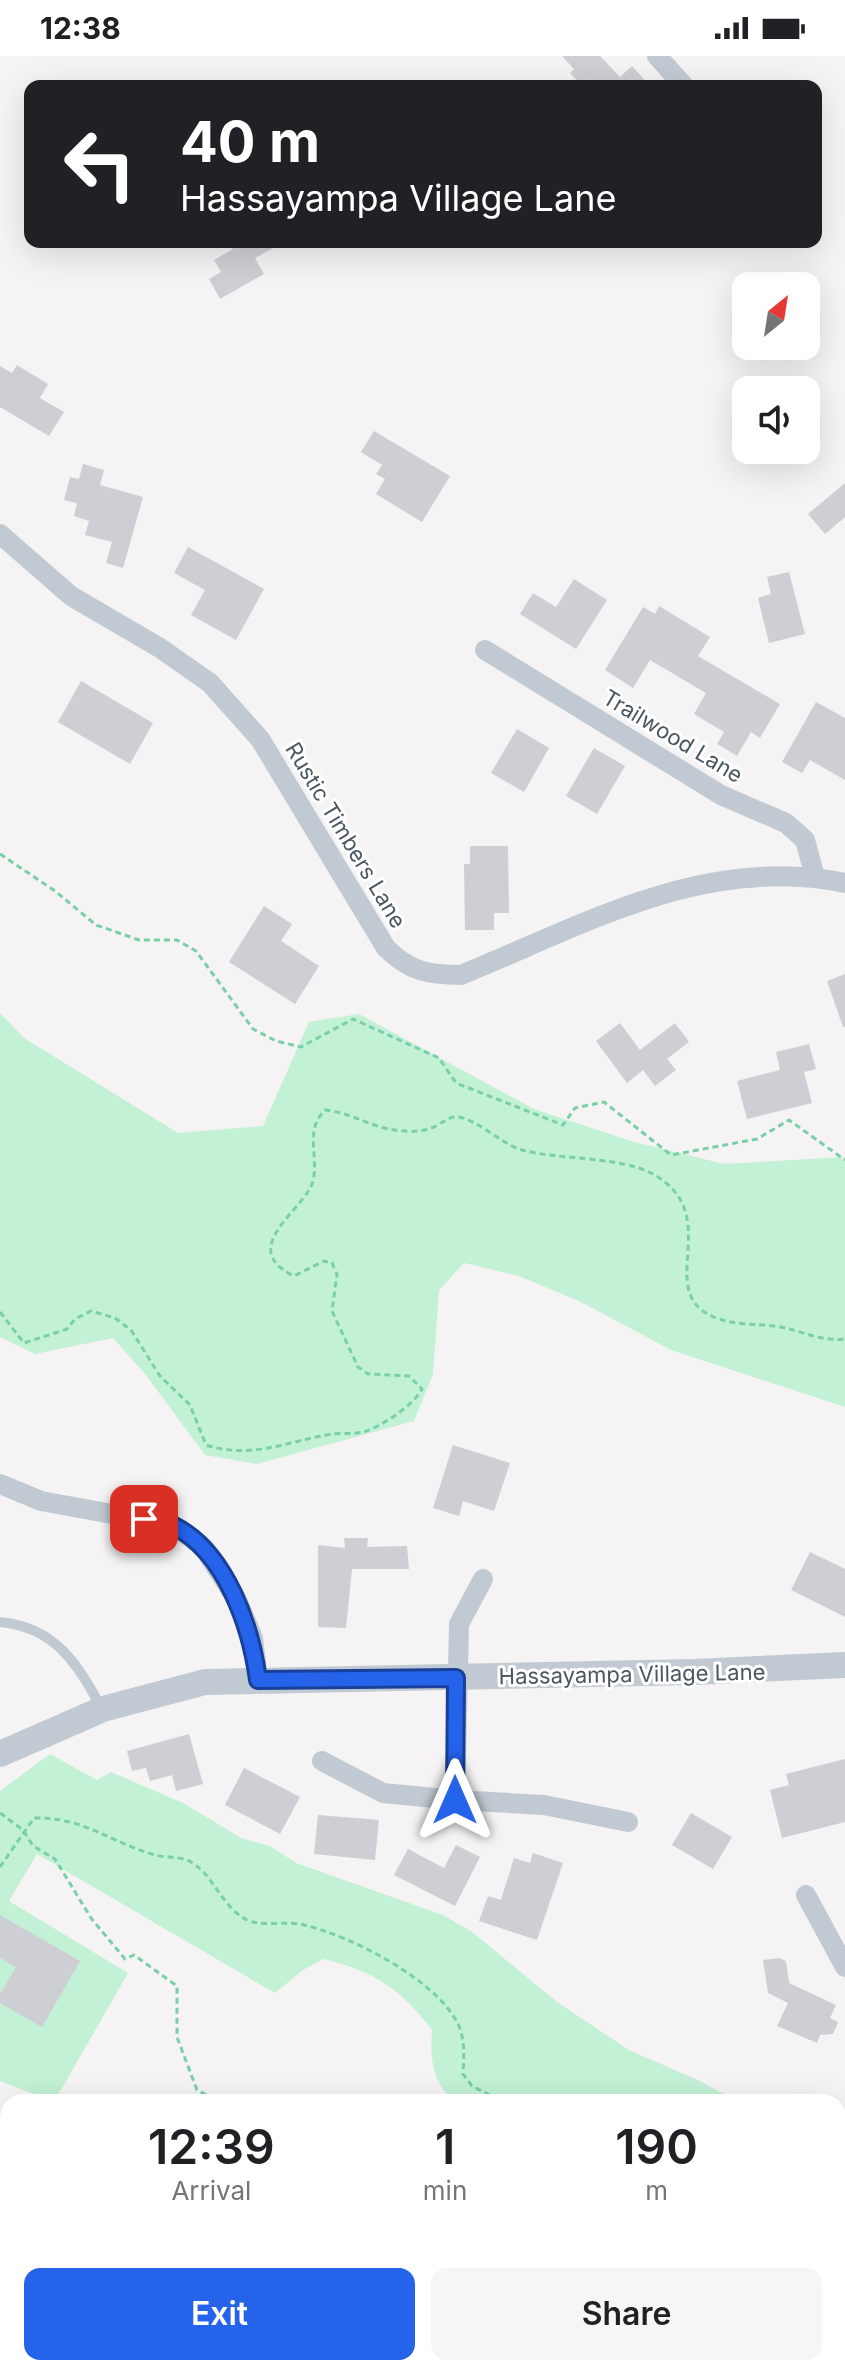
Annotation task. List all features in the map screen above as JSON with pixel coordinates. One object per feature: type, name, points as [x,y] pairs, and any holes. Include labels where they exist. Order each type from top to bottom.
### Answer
[{"type":"street","points":[[657,56],[679,80]]},
{"type":"street","name":"Rustic Timbers Lane","points":[[0,534],[71,596],[160,648],[210,683],[240,714],[260,739],[386,948],[404,965],[430,975],[461,975],[686,886],[746,875],[815,877],[845,883]]},
{"type":"street","name":"Trailwood Lane","points":[[485,650],[721,795],[786,823],[805,840],[815,877]]},
{"type":"street","points":[[0,1484],[41,1501],[173,1525],[203,1547],[236,1598],[253,1638],[258,1680]]},
{"type":"street","points":[[455,1800],[459,1624],[483,1579]]},
{"type":"street","name":"Hassayampa Village Lane","points":[[0,1754],[103,1709],[205,1682],[812,1669],[845,1665]]},
{"type":"street","points":[[322,1761],[383,1793],[544,1805],[628,1822]]},
{"type":"street","points":[[806,1895],[845,1967]]},
{"type":"lane","points":[[0,1622],[41,1634],[69,1653],[103,1709]]},
{"type":"path","points":[[0,854],[96,925],[139,940],[177,940],[196,951],[253,1029],[276,1041],[301,1047],[353,1019],[439,1058],[456,1083],[563,1125],[575,1108],[604,1102],[671,1155],[757,1139],[789,1120],[845,1160]]},
{"type":"path","points":[[0,1312],[24,1343],[67,1329],[75,1319],[91,1311],[115,1318],[131,1330],[160,1376],[190,1405],[206,1445],[220,1450],[260,1451],[329,1434],[373,1428],[416,1398],[422,1389],[420,1384],[409,1376],[368,1374],[358,1367],[332,1311],[337,1274],[332,1263],[324,1261],[294,1276],[281,1268],[274,1255],[276,1227],[305,1197],[313,1182],[313,1129],[325,1110],[398,1131],[422,1131],[449,1118],[459,1117],[505,1145],[644,1170],[665,1183],[683,1202],[691,1229],[686,1261],[688,1290],[700,1308],[725,1321],[785,1327],[813,1338],[845,1339]]},
{"type":"path","points":[[0,1813],[23,1830],[33,1846],[55,1859],[91,1918],[125,1959],[134,1955],[177,1986],[177,2037],[197,2090],[205,2094]]},
{"type":"path","points":[[0,1867],[34,1818],[81,1822],[155,1855],[189,1860],[204,1873],[233,1911],[248,1922],[302,1924],[394,1961],[443,2005],[458,2025],[465,2050],[463,2074],[472,2086],[488,2094]]},
{"type":"green space","points":[[0,1013],[24,1038],[178,1133],[263,1126],[309,1022],[359,1014],[534,1109],[631,1141],[724,1164],[845,1157],[845,1407],[671,1350],[579,1301],[519,1276],[464,1263],[439,1290],[433,1374],[414,1421],[257,1464],[205,1455],[145,1374],[113,1338],[35,1354],[0,1337]]},
{"type":"green space","points":[[50,1754],[97,1780],[111,1772],[183,1803],[241,1838],[270,1846],[296,1863],[443,1915],[471,1931],[557,2002],[629,2050],[724,2094],[447,2094],[434,2070],[432,2030],[409,2003],[372,1976],[324,1959],[303,1970],[275,1993],[37,1854],[9,1901],[128,1973],[59,2094],[33,2094],[0,2081],[0,1791]]},
{"type":"building","points":[[562,56],[600,56],[620,77],[632,66],[645,80],[576,80],[570,73],[574,69]]},
{"type":"building","points":[[274,248],[255,258],[264,274],[220,299],[209,279],[221,272],[214,260],[233,249]]},
{"type":"building","points":[[17,365],[48,384],[40,398],[64,412],[49,436],[0,407],[0,366],[12,373]]},
{"type":"building","points":[[374,431],[450,476],[422,522],[376,494],[385,479],[376,474],[382,465],[361,452]]},
{"type":"building","points":[[83,464],[104,470],[100,485],[143,497],[123,568],[106,563],[112,542],[85,535],[89,521],[74,516],[77,503],[64,500],[70,477],[79,479]]},
{"type":"building","points":[[845,483],[845,517],[825,534],[808,514]]},
{"type":"building","points":[[188,547],[264,589],[236,640],[191,615],[205,590],[174,573]]},
{"type":"building","points":[[789,572],[805,634],[769,643],[758,598],[771,594],[767,577]]},
{"type":"building","points":[[574,579],[607,600],[576,649],[520,614],[533,593],[556,607]]},
{"type":"building","points":[[659,606],[710,637],[698,656],[780,704],[760,738],[751,732],[737,756],[717,744],[724,732],[694,714],[706,693],[650,660],[633,688],[605,670],[643,607],[655,614]]},
{"type":"building","points":[[81,681],[153,723],[130,764],[58,722]]},
{"type":"building","points":[[816,702],[845,718],[845,780],[810,760],[802,773],[782,762]]},
{"type":"building","points":[[517,729],[549,748],[524,792],[491,773]]},
{"type":"building","points":[[594,748],[625,766],[597,814],[566,796]]},
{"type":"building","points":[[470,846],[508,846],[509,913],[494,913],[494,930],[465,930],[464,864],[470,864]]},
{"type":"building","points":[[264,906],[292,924],[281,941],[319,966],[295,1004],[229,962]]},
{"type":"building","points":[[845,974],[845,1027],[843,1027],[827,981]]},
{"type":"building","points":[[620,1023],[640,1050],[675,1023],[689,1042],[667,1059],[676,1070],[655,1086],[643,1070],[627,1083],[596,1041]]},
{"type":"building","points":[[809,1044],[816,1069],[804,1072],[812,1103],[747,1119],[737,1081],[780,1070],[776,1052]]},
{"type":"building","points":[[453,1445],[510,1463],[494,1511],[463,1501],[459,1516],[433,1508]]},
{"type":"building","points":[[344,1538],[368,1538],[367,1547],[407,1546],[409,1569],[352,1569],[346,1628],[318,1627],[318,1545],[345,1548]]},
{"type":"building","points":[[810,1552],[845,1569],[845,1617],[791,1590]]},
{"type":"building","points":[[189,1734],[203,1784],[176,1791],[172,1775],[150,1781],[146,1768],[132,1771],[127,1751]]},
{"type":"building","points":[[845,1759],[845,1822],[782,1838],[770,1790],[789,1785],[786,1774]]},
{"type":"building","points":[[244,1768],[300,1797],[280,1834],[225,1805]]},
{"type":"building","points":[[691,1813],[732,1837],[713,1869],[672,1845]]},
{"type":"building","points":[[318,1815],[379,1820],[375,1860],[314,1854]]},
{"type":"building","points":[[456,1845],[480,1857],[455,1906],[394,1875],[408,1849],[444,1868]]},
{"type":"building","points":[[533,1853],[563,1863],[537,1940],[479,1921],[488,1896],[501,1900],[514,1858],[530,1863]]},
{"type":"building","points":[[0,1915],[80,1961],[42,2027],[0,2003],[0,1994],[16,1967],[0,1958]]},
{"type":"building","points":[[779,1958],[786,1961],[789,1983],[836,2005],[830,2018],[838,2022],[833,2034],[820,2035],[817,2043],[777,2026],[788,2003],[768,1993],[763,1960]]},
{"type":"route","points":[[144,1519],[173,1525],[203,1547],[236,1598],[253,1638],[258,1680],[306,1677],[456,1678],[455,1800]]}]
